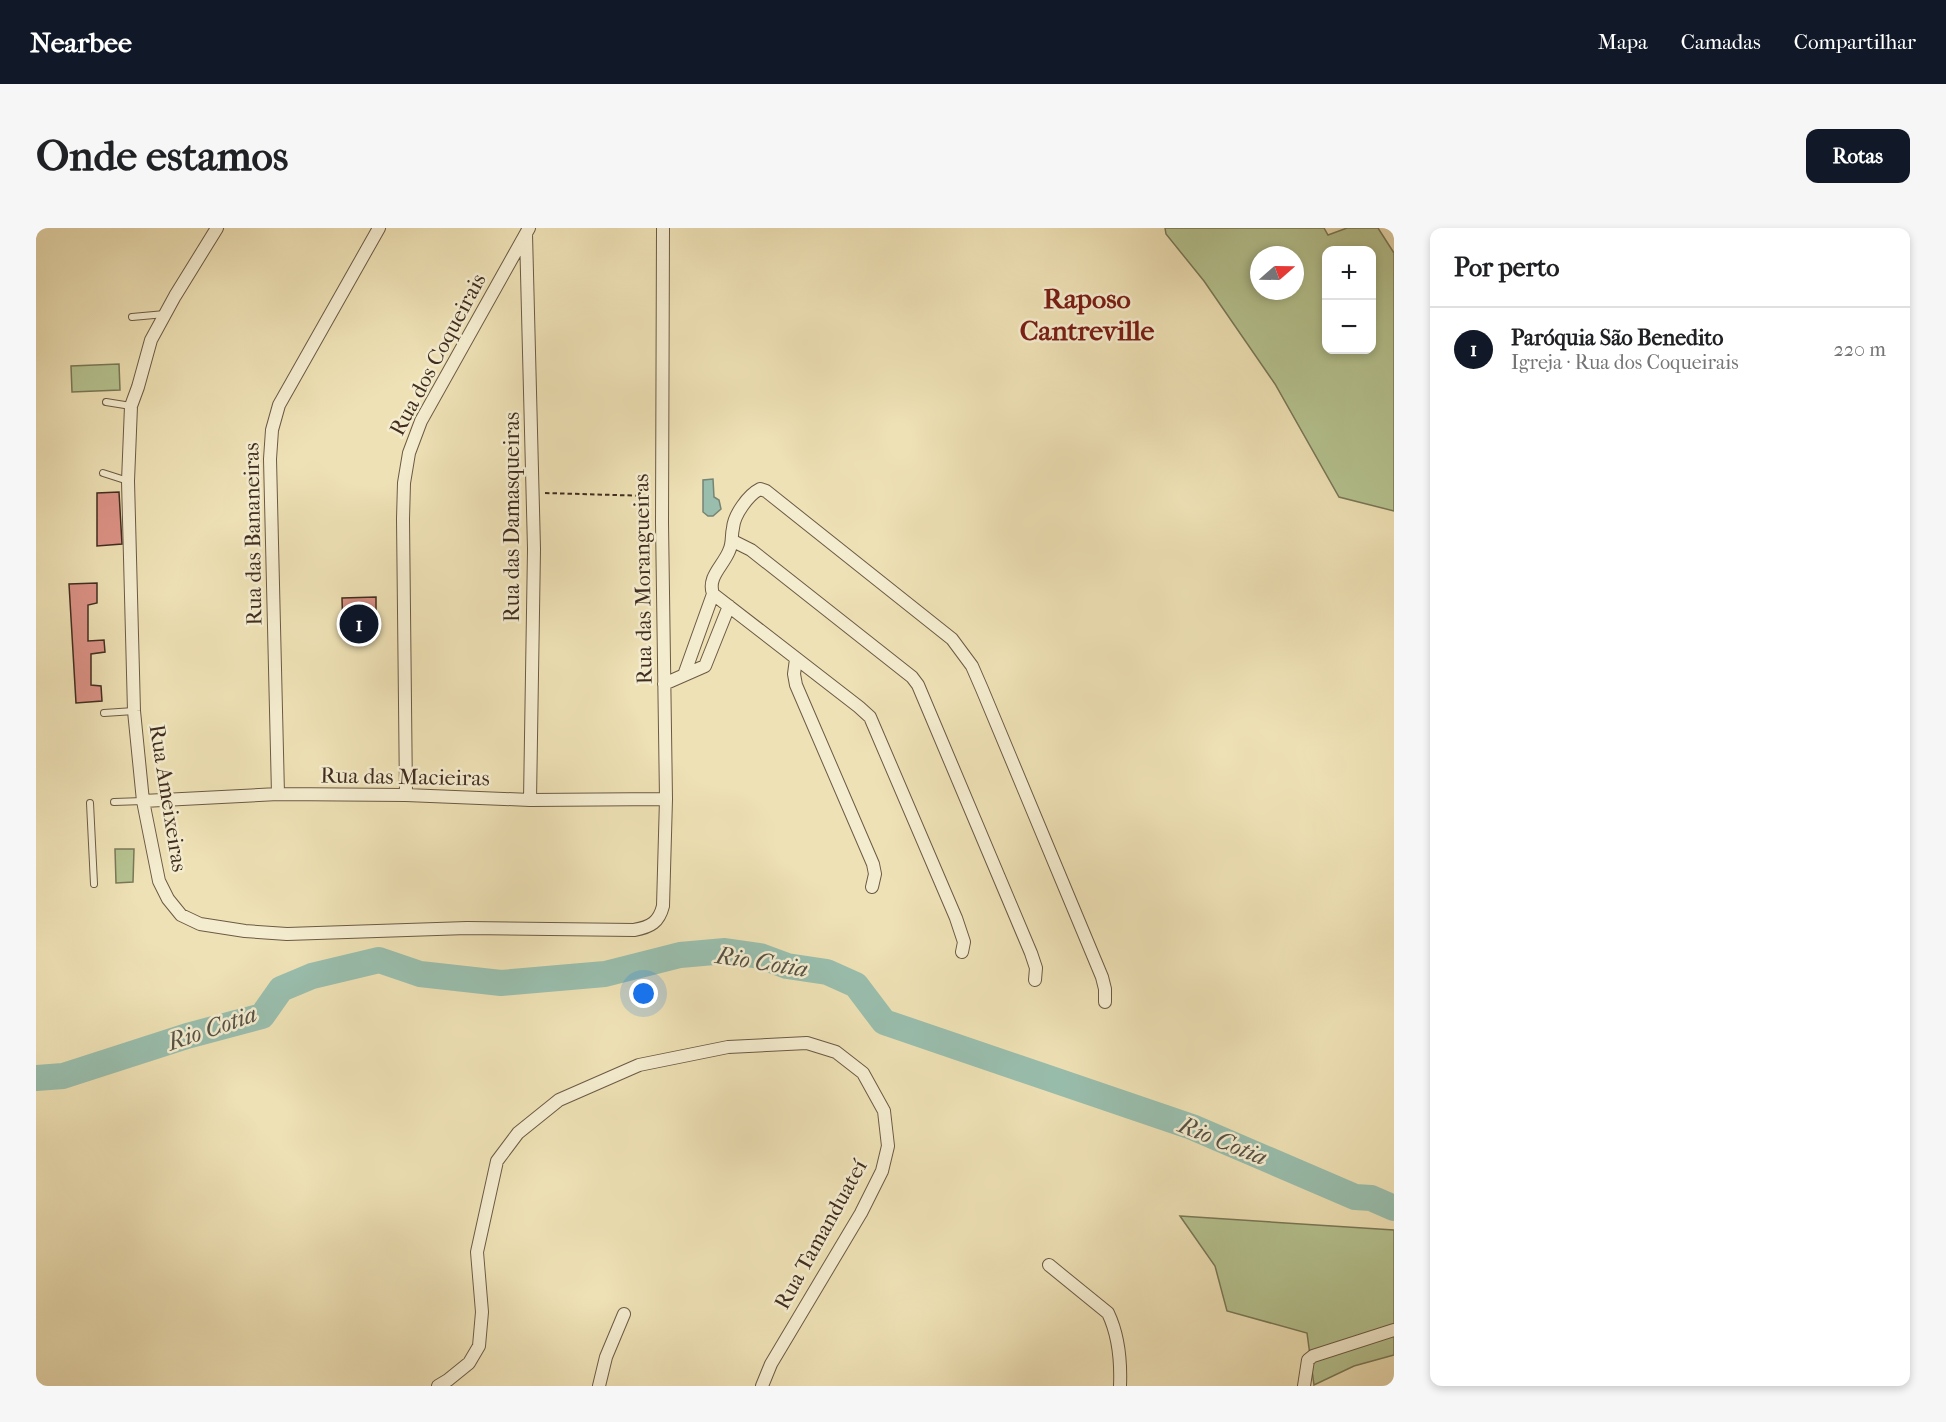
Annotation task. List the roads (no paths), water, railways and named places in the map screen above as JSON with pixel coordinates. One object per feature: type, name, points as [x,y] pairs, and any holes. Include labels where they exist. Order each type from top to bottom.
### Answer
[{"type":"street","name":"Rua Ameixeiras","points":[[217,228],[151,340],[131,406],[128,481],[134,711],[144,801],[159,880],[168,898],[181,915],[200,924],[245,931],[287,934],[467,928],[634,930],[652,925]]},
{"type":"street","name":"Rua das Bananeiras","points":[[278,794],[270,471],[272,430],[279,405],[379,228]]},
{"type":"street","name":"Rua das Morangueiras","points":[[652,925],[660,916],[663,906],[666,799],[662,496],[663,228]]},
{"type":"street","name":"Rua das Damasqueiras","points":[[528,231],[534,549],[530,800]]},
{"type":"street","name":"Rua dos Coqueirais","points":[[406,795],[403,519],[404,483],[409,453],[421,421],[528,231]]},
{"type":"street","points":[[684,675],[713,594],[711,581],[729,553],[733,541],[733,527],[736,518],[754,492],[760,489],[766,491],[952,639],[963,651],[982,689],[1101,977],[1105,989],[1105,1002]]},
{"type":"street","points":[[733,541],[751,550],[912,677],[918,685],[1031,953],[1035,980]]},
{"type":"street","points":[[713,594],[870,717],[959,924],[964,942],[962,952]]},
{"type":"street","points":[[664,684],[705,666],[729,606]]},
{"type":"street","points":[[699,630],[716,635]]},
{"type":"street","points":[[796,659],[794,674],[796,685],[873,864],[875,874],[872,886]]},
{"type":"street","name":"Rua das Macieiras","points":[[144,801],[278,794],[406,795],[530,800],[666,799]]},
{"type":"street","name":"Rua Tamanduateí","points":[[438,1386],[469,1363],[479,1346],[482,1312],[477,1252],[497,1161],[518,1133],[559,1100],[639,1065],[728,1047],[807,1042],[836,1052],[863,1073],[884,1111],[888,1146],[882,1171],[861,1213],[771,1364],[762,1386]]},
{"type":"street","points":[[1049,1265],[1108,1313],[1114,1325],[1117,1340],[1121,1368],[1120,1386]]},
{"type":"street","points":[[599,1386],[606,1357],[624,1314]]},
{"type":"street","points":[[1304,1386],[1308,1360],[1313,1356],[1394,1330]]},
{"type":"lane","points":[[132,317],[165,314]]},
{"type":"lane","points":[[106,402],[131,406]]},
{"type":"lane","points":[[103,473],[128,481]]},
{"type":"lane","points":[[104,713],[134,711]]},
{"type":"lane","points":[[114,802],[144,801]]},
{"type":"lane","points":[[90,803],[94,884]]},
{"type":"waterway","name":"Rio Cotia","points":[[36,1078],[63,1076],[187,1036],[262,1016],[281,989],[312,976],[379,960],[420,974],[501,983],[605,974],[680,955],[725,951],[760,956],[787,966],[827,972],[856,985],[884,1022],[1192,1127],[1355,1197],[1371,1198],[1394,1208]]},
{"type":"place","name":"Paróquia São Benedito","points":[[359,624]]},
{"type":"district","name":"Raposo Cantreville","points":[[1087,314]]}]
